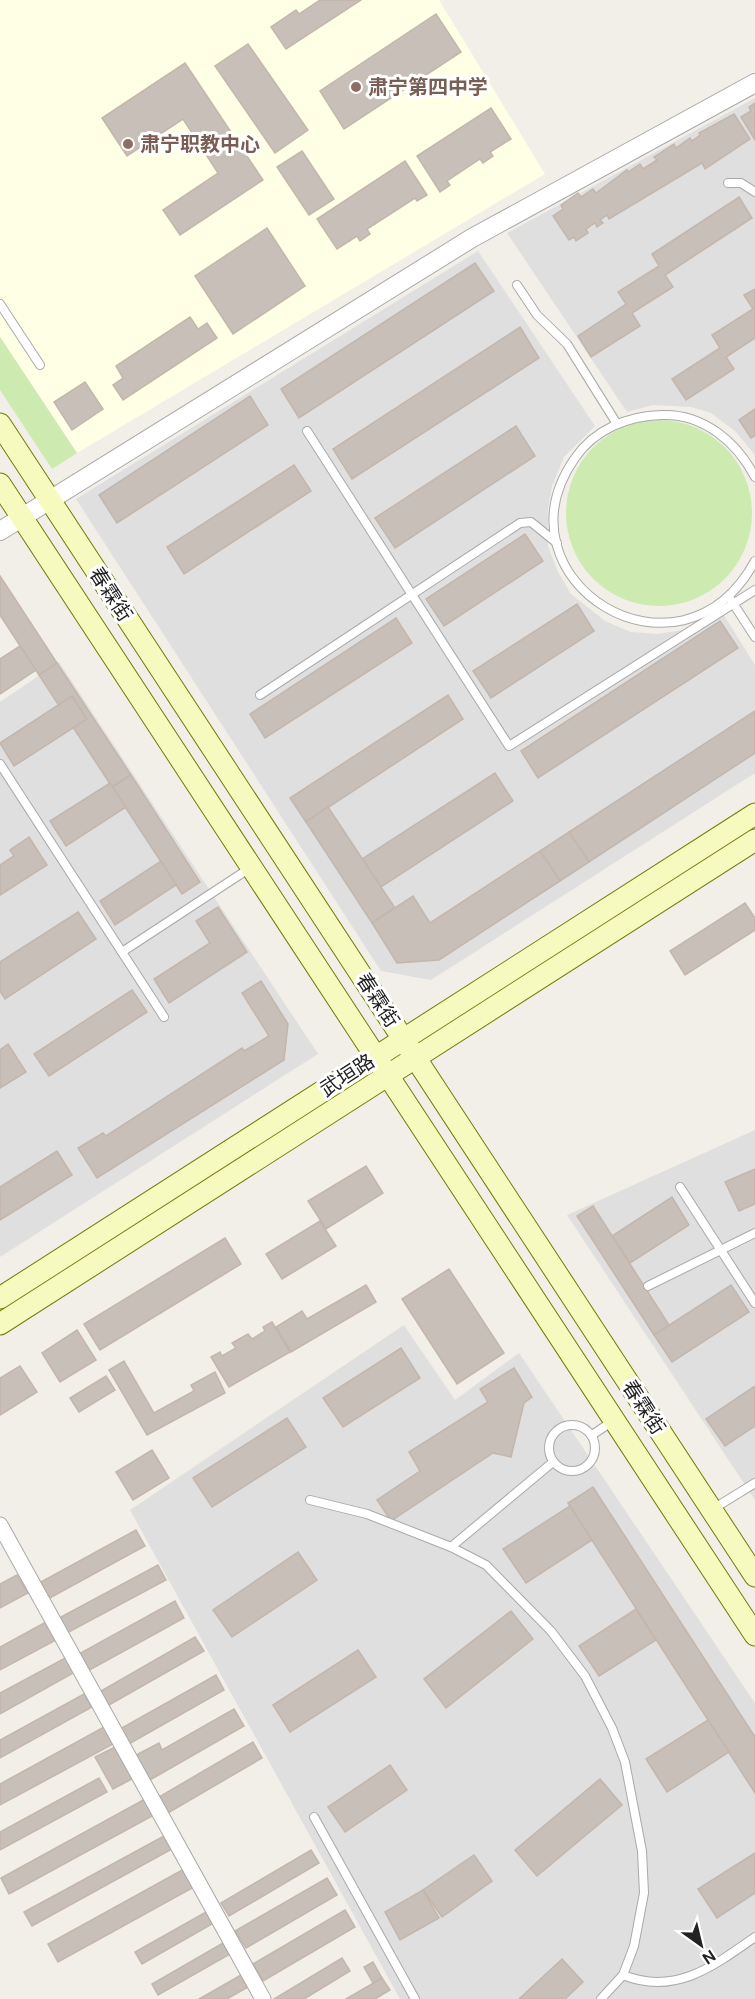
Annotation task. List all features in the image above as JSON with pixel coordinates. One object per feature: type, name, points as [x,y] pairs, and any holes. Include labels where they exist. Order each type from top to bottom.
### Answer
[{"type":"main road","name":"春霖街","points":[[0,424],[755,1576]]},
{"type":"main road","name":"春霖街","points":[[0,484],[755,1635]]},
{"type":"main road","name":"武垣路","points":[[0,1298],[755,814]]},
{"type":"main road","name":"武垣路","points":[[0,1324],[755,840]]},
{"type":"street","points":[[0,531],[472,238],[755,83]]},
{"type":"street","points":[[0,1526],[263,1999]]},
{"type":"lane","points":[[728,183],[741,183],[755,192]]},
{"type":"lane","points":[[517,285],[537,315],[567,344],[617,424]]},
{"type":"lane","points":[[0,304],[40,365]]},
{"type":"lane","points":[[755,477],[739,451],[727,439],[698,422],[666,414],[632,418],[617,424],[589,442],[568,468],[556,500],[554,516],[557,543],[563,561],[579,587],[602,607],[629,620],[654,624],[679,622],[755,590]]},
{"type":"lane","points":[[307,430],[509,746],[731,600],[755,561]]},
{"type":"lane","points":[[260,695],[520,523],[531,522],[557,543]]},
{"type":"lane","points":[[731,600],[755,637]]},
{"type":"lane","points":[[0,764],[164,1017]]},
{"type":"lane","points":[[122,952],[251,867]]},
{"type":"lane","points":[[680,1187],[755,1303]]},
{"type":"lane","points":[[648,1286],[755,1233]]},
{"type":"lane","points":[[592,1435],[614,1420]]},
{"type":"lane","points":[[572,1424],[586,1429],[592,1435],[595,1450],[593,1457],[584,1467],[569,1471],[553,1462],[549,1443],[557,1430],[572,1424]]},
{"type":"lane","points":[[452,1547],[553,1462]]},
{"type":"lane","points":[[712,1510],[755,1483]]},
{"type":"lane","points":[[310,1500],[367,1514],[452,1547],[486,1565],[551,1631],[585,1676],[612,1728],[625,1762],[642,1851],[645,1893],[634,1946],[623,1976],[601,1999]]},
{"type":"lane","points":[[314,1817],[415,1999]]},
{"type":"lane","points":[[623,1976],[656,1984],[675,1982],[726,1957],[755,1936]]},
{"type":"shaded area","name":"肃宁职教中心","points":[[0,0],[439,0],[545,174],[77,453],[0,337]]},
{"type":"shaded area","points":[[755,98],[755,455],[736,432],[711,413],[691,407],[653,405],[627,412],[507,233]]},
{"type":"shaded area","points":[[478,251],[595,426],[564,457],[552,486],[548,509],[548,546],[558,572],[571,594],[605,621],[631,632],[658,634],[687,629],[722,612],[755,665],[755,773],[431,980],[381,971],[76,499]]},
{"type":"shaded area","points":[[59,662],[318,1054],[0,1257],[0,702]]},
{"type":"shaded area","points":[[755,1130],[755,1500],[567,1215]]},
{"type":"shaded area","points":[[404,1325],[455,1400],[519,1353],[755,1703],[755,1999],[400,1999],[130,1510]]},
{"type":"green space","points":[[0,337],[77,453],[52,469],[0,390]]},
{"type":"green space","points":[[659,420],[677,421],[695,427],[711,435],[725,447],[737,461],[745,477],[751,495],[751,531],[745,549],[737,565],[725,579],[711,591],[695,599],[677,605],[659,606],[641,605],[623,599],[607,591],[593,579],[581,565],[573,549],[567,531],[566,513],[567,495],[573,477],[581,461],[593,447],[607,435],[623,427],[641,421]]},
{"type":"building","points":[[320,0],[361,0],[286,49],[271,27],[296,10],[299,14]]},
{"type":"building","points":[[436,14],[461,52],[344,129],[320,91]]},
{"type":"building","points":[[248,44],[308,130],[275,153],[215,66]]},
{"type":"building","points":[[185,63],[263,180],[180,235],[163,210],[218,173],[183,119],[127,156],[102,118]]},
{"type":"building","points":[[755,103],[755,140],[741,117],[751,111],[749,107]]},
{"type":"building","points":[[491,108],[511,139],[490,152],[493,156],[483,163],[480,159],[447,181],[450,185],[440,192],[417,156]]},
{"type":"building","points":[[734,114],[750,139],[705,169],[702,163],[609,219],[607,215],[600,220],[603,223],[597,227],[595,223],[586,229],[588,233],[576,241],[574,237],[569,240],[553,216],[563,209],[561,205],[578,193],[581,197],[593,189],[596,193],[627,170],[628,172],[640,164],[643,169],[657,160],[654,157],[674,144],[676,148],[690,138],[692,141],[700,135],[699,133]]},
{"type":"building","points":[[302,151],[334,199],[309,215],[277,167]]},
{"type":"building","points":[[405,161],[427,195],[417,201],[415,198],[367,229],[370,234],[360,241],[357,236],[337,249],[317,219]]},
{"type":"building","points":[[739,197],[752,218],[665,275],[673,287],[632,313],[640,326],[591,357],[578,336],[626,304],[618,292],[659,266],[652,254]]},
{"type":"building","points":[[267,228],[305,286],[233,334],[195,276]]},
{"type":"building","points":[[475,263],[494,291],[299,418],[281,389]]},
{"type":"building","points":[[755,289],[755,338],[726,357],[734,369],[686,400],[672,379],[720,348],[712,335],[753,309],[744,295]]},
{"type":"building","points":[[190,317],[198,329],[207,323],[217,338],[123,400],[113,385],[123,378],[116,366]]},
{"type":"building","points":[[520,327],[539,358],[352,479],[333,449]]},
{"type":"building","points":[[85,382],[103,409],[72,430],[54,402]]},
{"type":"building","points":[[250,396],[268,425],[117,523],[99,495]]},
{"type":"building","points":[[755,409],[755,436],[751,438],[739,420]]},
{"type":"building","points":[[516,426],[535,456],[395,548],[375,518]]},
{"type":"building","points":[[294,465],[311,491],[184,574],[167,547]]},
{"type":"building","points":[[525,534],[543,561],[444,626],[426,599]]},
{"type":"building","points":[[0,576],[57,663],[39,675],[0,615]]},
{"type":"building","points":[[577,604],[594,631],[491,698],[473,671]]},
{"type":"building","points":[[396,618],[412,643],[265,738],[250,714]]},
{"type":"building","points":[[720,621],[738,648],[538,778],[521,751]]},
{"type":"building","points":[[20,646],[36,670],[0,694],[0,659]]},
{"type":"building","points":[[57,663],[131,775],[112,787],[39,675]]},
{"type":"building","points":[[448,695],[463,719],[306,822],[290,798]]},
{"type":"building","points":[[72,696],[87,719],[14,766],[0,743]]},
{"type":"building","points":[[755,711],[755,753],[589,862],[569,832]]},
{"type":"building","points":[[495,773],[513,801],[381,887],[362,859]]},
{"type":"building","points":[[131,775],[200,882],[182,894],[112,787]]},
{"type":"building","points":[[110,783],[126,807],[66,846],[50,821]]},
{"type":"building","points":[[328,807],[395,908],[372,923],[306,822]]},
{"type":"building","points":[[569,832],[589,862],[560,881],[540,851]]},
{"type":"building","points":[[29,837],[47,865],[0,895],[0,865],[14,856],[10,850]]},
{"type":"building","points":[[540,851],[560,881],[439,960],[397,963],[372,923],[413,896],[430,923]]},
{"type":"building","points":[[161,861],[176,885],[115,925],[100,901]]},
{"type":"building","points":[[745,903],[755,918],[755,930],[685,975],[670,951]]},
{"type":"building","points":[[218,907],[247,952],[169,1003],[154,979],[210,943],[196,921]]},
{"type":"building","points":[[78,912],[96,939],[5,999],[0,991],[0,962]]},
{"type":"building","points":[[261,981],[288,1024],[284,1060],[97,1178],[78,1148],[103,1133],[106,1136],[242,1048],[244,1051],[269,1036],[242,993]]},
{"type":"building","points":[[132,990],[147,1012],[49,1076],[34,1054]]},
{"type":"building","points":[[8,1044],[26,1072],[0,1088],[0,1050]]},
{"type":"building","points":[[57,1151],[72,1175],[0,1220],[0,1187]]},
{"type":"building","points":[[366,1166],[383,1193],[326,1229],[308,1201]]},
{"type":"building","points":[[755,1169],[755,1204],[739,1211],[725,1182]]},
{"type":"building","points":[[672,1197],[689,1225],[630,1263],[612,1236]]},
{"type":"building","points":[[593,1206],[669,1325],[654,1335],[577,1216]]},
{"type":"building","points":[[320,1221],[336,1246],[282,1279],[266,1254]]},
{"type":"building","points":[[225,1238],[241,1264],[100,1350],[84,1324]]},
{"type":"building","points":[[449,1269],[504,1353],[457,1384],[402,1299]]},
{"type":"building","points":[[366,1285],[376,1302],[291,1352],[276,1327],[302,1311],[307,1319]]},
{"type":"building","points":[[731,1285],[749,1312],[672,1362],[654,1335]]},
{"type":"building","points":[[272,1322],[290,1352],[229,1387],[211,1357],[220,1352],[222,1356],[236,1348],[232,1343],[248,1334],[252,1339],[265,1331],[263,1327]]},
{"type":"building","points":[[77,1330],[96,1360],[60,1382],[42,1353]]},
{"type":"building","points":[[401,1348],[420,1378],[343,1427],[323,1398]]},
{"type":"building","points":[[124,1361],[154,1413],[194,1391],[191,1385],[215,1372],[225,1393],[147,1435],[109,1370]]},
{"type":"building","points":[[20,1366],[37,1392],[0,1415],[0,1378]]},
{"type":"building","points":[[514,1368],[532,1397],[524,1403],[511,1457],[493,1453],[391,1521],[377,1500],[420,1471],[409,1452],[488,1402],[480,1389]]},
{"type":"building","points":[[106,1376],[115,1390],[79,1412],[70,1398]]},
{"type":"building","points":[[755,1386],[755,1426],[725,1446],[706,1419]]},
{"type":"building","points":[[287,1418],[306,1447],[212,1507],[193,1478]]},
{"type":"building","points":[[152,1450],[169,1478],[133,1500],[116,1472]]},
{"type":"building","points":[[593,1487],[755,1737],[755,1793],[568,1503]]},
{"type":"building","points":[[570,1506],[592,1540],[526,1583],[503,1549]]},
{"type":"building","points":[[136,1530],[145,1546],[48,1599],[39,1583]]},
{"type":"building","points":[[298,1552],[317,1580],[232,1637],[213,1610]]},
{"type":"building","points":[[158,1565],[166,1580],[67,1633],[59,1618]]},
{"type":"building","points":[[17,1575],[28,1593],[0,1608],[0,1584]]},
{"type":"building","points":[[175,1601],[184,1618],[86,1672],[77,1655]]},
{"type":"building","points":[[636,1609],[656,1640],[599,1676],[579,1646]]},
{"type":"building","points":[[511,1611],[533,1639],[446,1708],[424,1679]]},
{"type":"building","points":[[46,1622],[56,1640],[0,1670],[0,1647]]},
{"type":"building","points":[[195,1637],[204,1651],[109,1705],[101,1691]]},
{"type":"building","points":[[358,1650],[376,1677],[290,1732],[273,1705]]},
{"type":"building","points":[[67,1657],[75,1672],[0,1714],[0,1693]]},
{"type":"building","points":[[216,1675],[224,1690],[129,1744],[120,1729]]},
{"type":"building","points":[[84,1694],[92,1707],[0,1758],[0,1740]]},
{"type":"building","points":[[234,1709],[244,1726],[150,1780],[136,1755],[159,1743],[162,1750]]},
{"type":"building","points":[[708,1720],[729,1752],[667,1792],[646,1759]]},
{"type":"building","points":[[104,1727],[113,1744],[0,1805],[0,1784]]},
{"type":"building","points":[[253,1742],[262,1758],[168,1813],[159,1797]]},
{"type":"building","points":[[115,1747],[132,1779],[113,1789],[95,1757]]},
{"type":"building","points":[[390,1765],[407,1790],[345,1832],[328,1807]]},
{"type":"building","points":[[99,1778],[107,1792],[0,1850],[0,1832]]},
{"type":"building","points":[[600,1779],[622,1805],[537,1876],[515,1850]]},
{"type":"building","points":[[145,1799],[154,1815],[9,1894],[1,1878]]},
{"type":"building","points":[[164,1836],[172,1849],[32,1926],[24,1912]]},
{"type":"building","points":[[311,1850],[319,1863],[229,1916],[221,1903]]},
{"type":"building","points":[[755,1853],[755,1893],[717,1918],[698,1889]]},
{"type":"building","points":[[474,1855],[492,1881],[442,1917],[423,1890]]},
{"type":"building","points":[[184,1869],[194,1887],[58,1962],[48,1944]]},
{"type":"building","points":[[327,1878],[337,1895],[246,1948],[235,1931]]},
{"type":"building","points":[[423,1890],[439,1918],[400,1940],[385,1912]]},
{"type":"building","points":[[345,1910],[355,1927],[263,1981],[253,1964]]},
{"type":"building","points":[[206,1912],[212,1924],[142,1964],[135,1952]]},
{"type":"building","points":[[223,1943],[230,1954],[158,1995],[152,1984]]},
{"type":"building","points":[[342,1958],[350,1971],[304,1999],[274,1999]]},
{"type":"building","points":[[562,1959],[583,1982],[565,1999],[519,1999]]},
{"type":"building","points":[[373,1962],[382,1978],[373,1983],[364,1967]]},
{"type":"building","points":[[241,1975],[248,1987],[227,1999],[199,1999]]},
{"type":"building","points":[[382,1978],[390,1990],[375,1999],[346,1999]]},
{"type":"place","name":"肃宁第四中学","points":[[356,87]]},
{"type":"place","name":"肃宁职教中心","points":[[128,144]]}]
